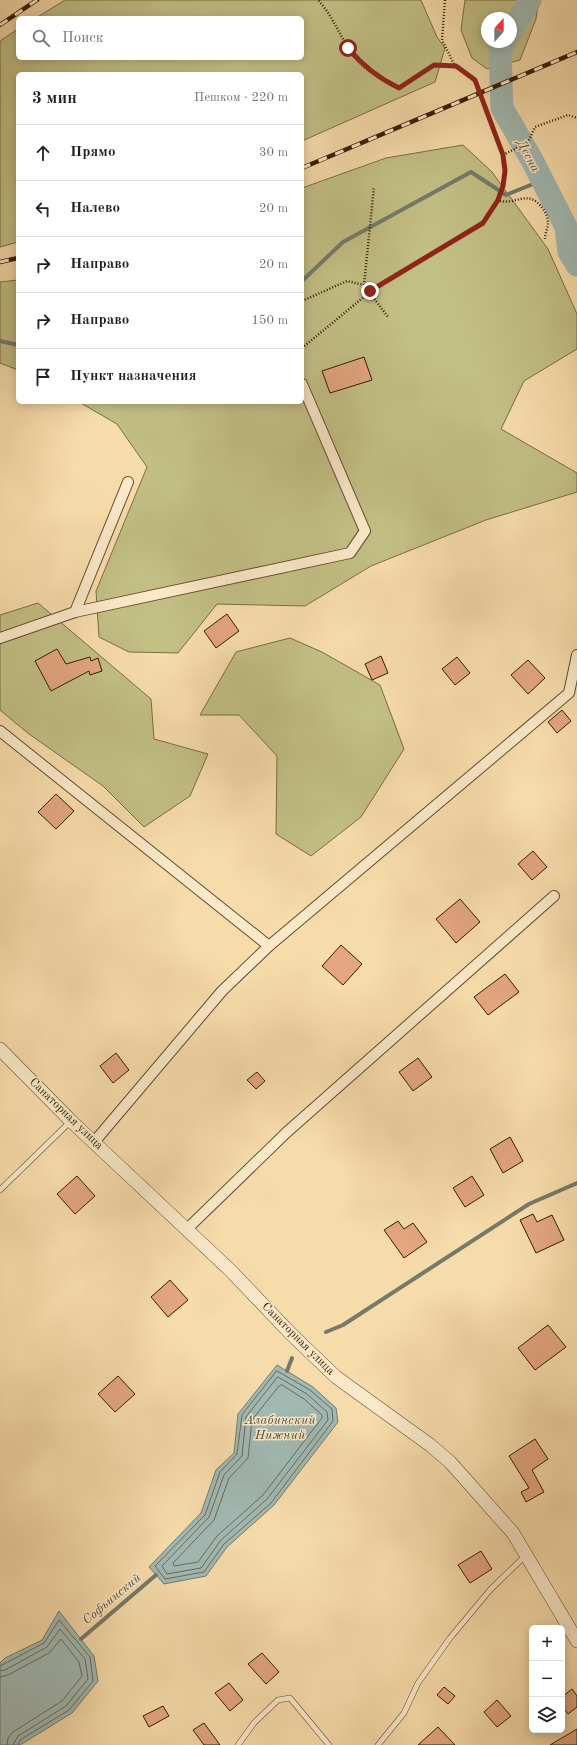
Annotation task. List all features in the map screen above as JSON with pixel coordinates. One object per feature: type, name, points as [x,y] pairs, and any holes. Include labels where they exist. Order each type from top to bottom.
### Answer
[{"type":"street","points":[[0,638],[74,612],[350,553],[365,531],[304,389]]},
{"type":"street","points":[[74,612],[128,482]]},
{"type":"street","points":[[94,1141],[222,991],[269,946],[569,694],[577,655]]},
{"type":"street","points":[[0,731],[269,946]]},
{"type":"street","points":[[187,1229],[286,1132],[554,896]]},
{"type":"street","name":"Санаторная улица","points":[[0,1049],[71,1121],[230,1270],[291,1334],[336,1377],[430,1445],[450,1462],[513,1533],[577,1641]]},
{"type":"lane","points":[[0,1190],[71,1121]]},
{"type":"lane","points":[[378,1745],[404,1713],[418,1684],[450,1638],[490,1590],[526,1554]]},
{"type":"lane","points":[[238,1745],[254,1723],[278,1700],[290,1698],[329,1745]]},
{"type":"path","points":[[318,0],[339,29],[348,48],[361,64],[380,79],[399,88],[434,65],[456,66]]},
{"type":"path","points":[[304,346],[370,291],[483,223],[498,200],[503,186],[505,171],[503,155],[475,80],[456,66],[442,40],[445,0]]},
{"type":"path","points":[[503,155],[528,142],[535,127],[568,115],[577,118]]},
{"type":"path","points":[[364,285],[374,187]]},
{"type":"path","points":[[498,200],[506,203],[526,198],[533,199],[541,206],[547,215],[548,223],[545,239]]},
{"type":"path","points":[[304,300],[346,280],[364,285],[388,317]]},
{"type":"shaded area","points":[[65,0],[421,0],[437,37],[445,48],[435,82],[304,140],[304,72],[16,72],[16,243],[0,247],[0,41],[16,30],[16,60],[304,60],[304,16],[39,16]]},
{"type":"shaded area","points":[[465,0],[534,0],[538,5],[536,19],[520,60],[487,69],[472,58],[461,30]]},
{"type":"shaded area","points":[[463,145],[492,172],[548,249],[577,314],[577,349],[524,381],[501,429],[577,473],[577,492],[486,520],[371,566],[305,606],[217,604],[178,653],[129,652],[99,637],[96,591],[147,467],[117,424],[82,404],[304,404],[304,187],[386,158]]},
{"type":"shaded area","points":[[16,280],[16,369],[0,363],[0,282]]},
{"type":"shaded area","points":[[38,603],[151,699],[154,739],[208,754],[190,796],[144,827],[103,786],[29,734],[0,710],[0,615]]},
{"type":"shaded area","points":[[290,638],[322,652],[380,685],[404,749],[361,817],[311,856],[276,834],[277,756],[239,715],[200,715],[236,652]]},
{"type":"water","name":"Алабинский Нижний","points":[[277,1365],[313,1387],[336,1408],[338,1422],[274,1505],[227,1547],[206,1576],[164,1584],[149,1567],[201,1513],[216,1470],[234,1453],[238,1414]]},
{"type":"water","points":[[59,1611],[94,1656],[98,1681],[72,1713],[20,1745],[0,1745],[0,1663],[5,1658],[42,1640]]},
{"type":"building","points":[[364,357],[372,380],[330,393],[322,371]]},
{"type":"building","points":[[227,614],[239,631],[216,648],[204,631]]},
{"type":"building","points":[[57,649],[66,664],[90,657],[91,661],[98,658],[102,671],[90,675],[89,671],[51,691],[35,661]]},
{"type":"building","points":[[381,656],[388,673],[372,680],[365,664]]},
{"type":"building","points":[[457,657],[470,673],[455,685],[442,669]]},
{"type":"building","points":[[528,660],[545,678],[528,694],[511,675]]},
{"type":"building","points":[[562,710],[571,721],[557,733],[548,722]]},
{"type":"building","points":[[56,794],[74,811],[56,829],[38,812]]},
{"type":"building","points":[[533,851],[547,867],[532,880],[518,864]]},
{"type":"building","points":[[460,899],[480,922],[456,943],[436,919]]},
{"type":"building","points":[[341,945],[362,964],[343,985],[322,966]]},
{"type":"building","points":[[505,974],[519,992],[488,1015],[474,997]]},
{"type":"building","points":[[116,1053],[129,1070],[113,1083],[100,1066]]},
{"type":"building","points":[[418,1058],[432,1077],[413,1091],[399,1072]]},
{"type":"building","points":[[257,1072],[265,1081],[256,1089],[247,1080]]},
{"type":"building","points":[[510,1137],[523,1161],[503,1173],[490,1149]]},
{"type":"building","points":[[77,1176],[95,1196],[75,1214],[57,1194]]},
{"type":"building","points":[[472,1176],[484,1195],[465,1207],[453,1188]]},
{"type":"building","points":[[533,1214],[537,1222],[552,1215],[564,1240],[536,1253],[520,1220]]},
{"type":"building","points":[[398,1221],[404,1229],[413,1223],[427,1242],[404,1258],[384,1230]]},
{"type":"building","points":[[170,1280],[188,1300],[168,1317],[151,1297]]},
{"type":"building","points":[[548,1325],[566,1347],[535,1370],[518,1348]]},
{"type":"building","points":[[118,1376],[135,1394],[115,1412],[98,1394]]},
{"type":"building","points":[[535,1439],[548,1459],[532,1470],[544,1492],[526,1502],[521,1492],[529,1488],[509,1456]]},
{"type":"building","points":[[481,1551],[492,1569],[470,1583],[458,1565]]},
{"type":"building","points":[[262,1653],[279,1672],[266,1684],[248,1664]]},
{"type":"building","points":[[229,1683],[243,1700],[230,1711],[215,1693]]},
{"type":"building","points":[[444,1687],[455,1696],[448,1704],[437,1695]]},
{"type":"building","points":[[572,1689],[577,1696],[577,1707],[568,1714],[565,1710],[565,1695]]},
{"type":"building","points":[[497,1700],[511,1716],[497,1727],[484,1712]]},
{"type":"building","points":[[163,1706],[169,1716],[149,1727],[143,1716]]},
{"type":"building","points":[[204,1723],[220,1745],[204,1745],[193,1730]]},
{"type":"building","points":[[438,1727],[455,1745],[418,1745]]},
{"type":"building","points":[[577,1729],[577,1745],[550,1745]]},
{"type":"waterway","name":"Десна","points":[[517,22],[530,0]]},
{"type":"waterway","name":"Десна","points":[[501,48],[500,50],[502,108],[532,160],[566,227],[569,252],[577,265]]},
{"type":"waterway","points":[[304,279],[343,242],[471,172],[506,195],[543,180]]},
{"type":"waterway","points":[[0,341],[16,345]]},
{"type":"waterway","points":[[326,1332],[343,1325],[529,1204],[577,1183]]},
{"type":"waterway","points":[[287,1371],[292,1358]]},
{"type":"waterway","name":"Софьинский","points":[[81,1639],[156,1575]]},
{"type":"railway","points":[[0,25],[37,0]]},
{"type":"railway","points":[[304,167],[577,52]]},
{"type":"railway","points":[[0,262],[16,258]]},
{"type":"route","points":[[348,48],[361,64],[380,79],[399,88],[434,65],[445,67],[456,66],[475,80],[503,155],[505,171],[503,186],[498,200],[483,223],[370,291]]}]
